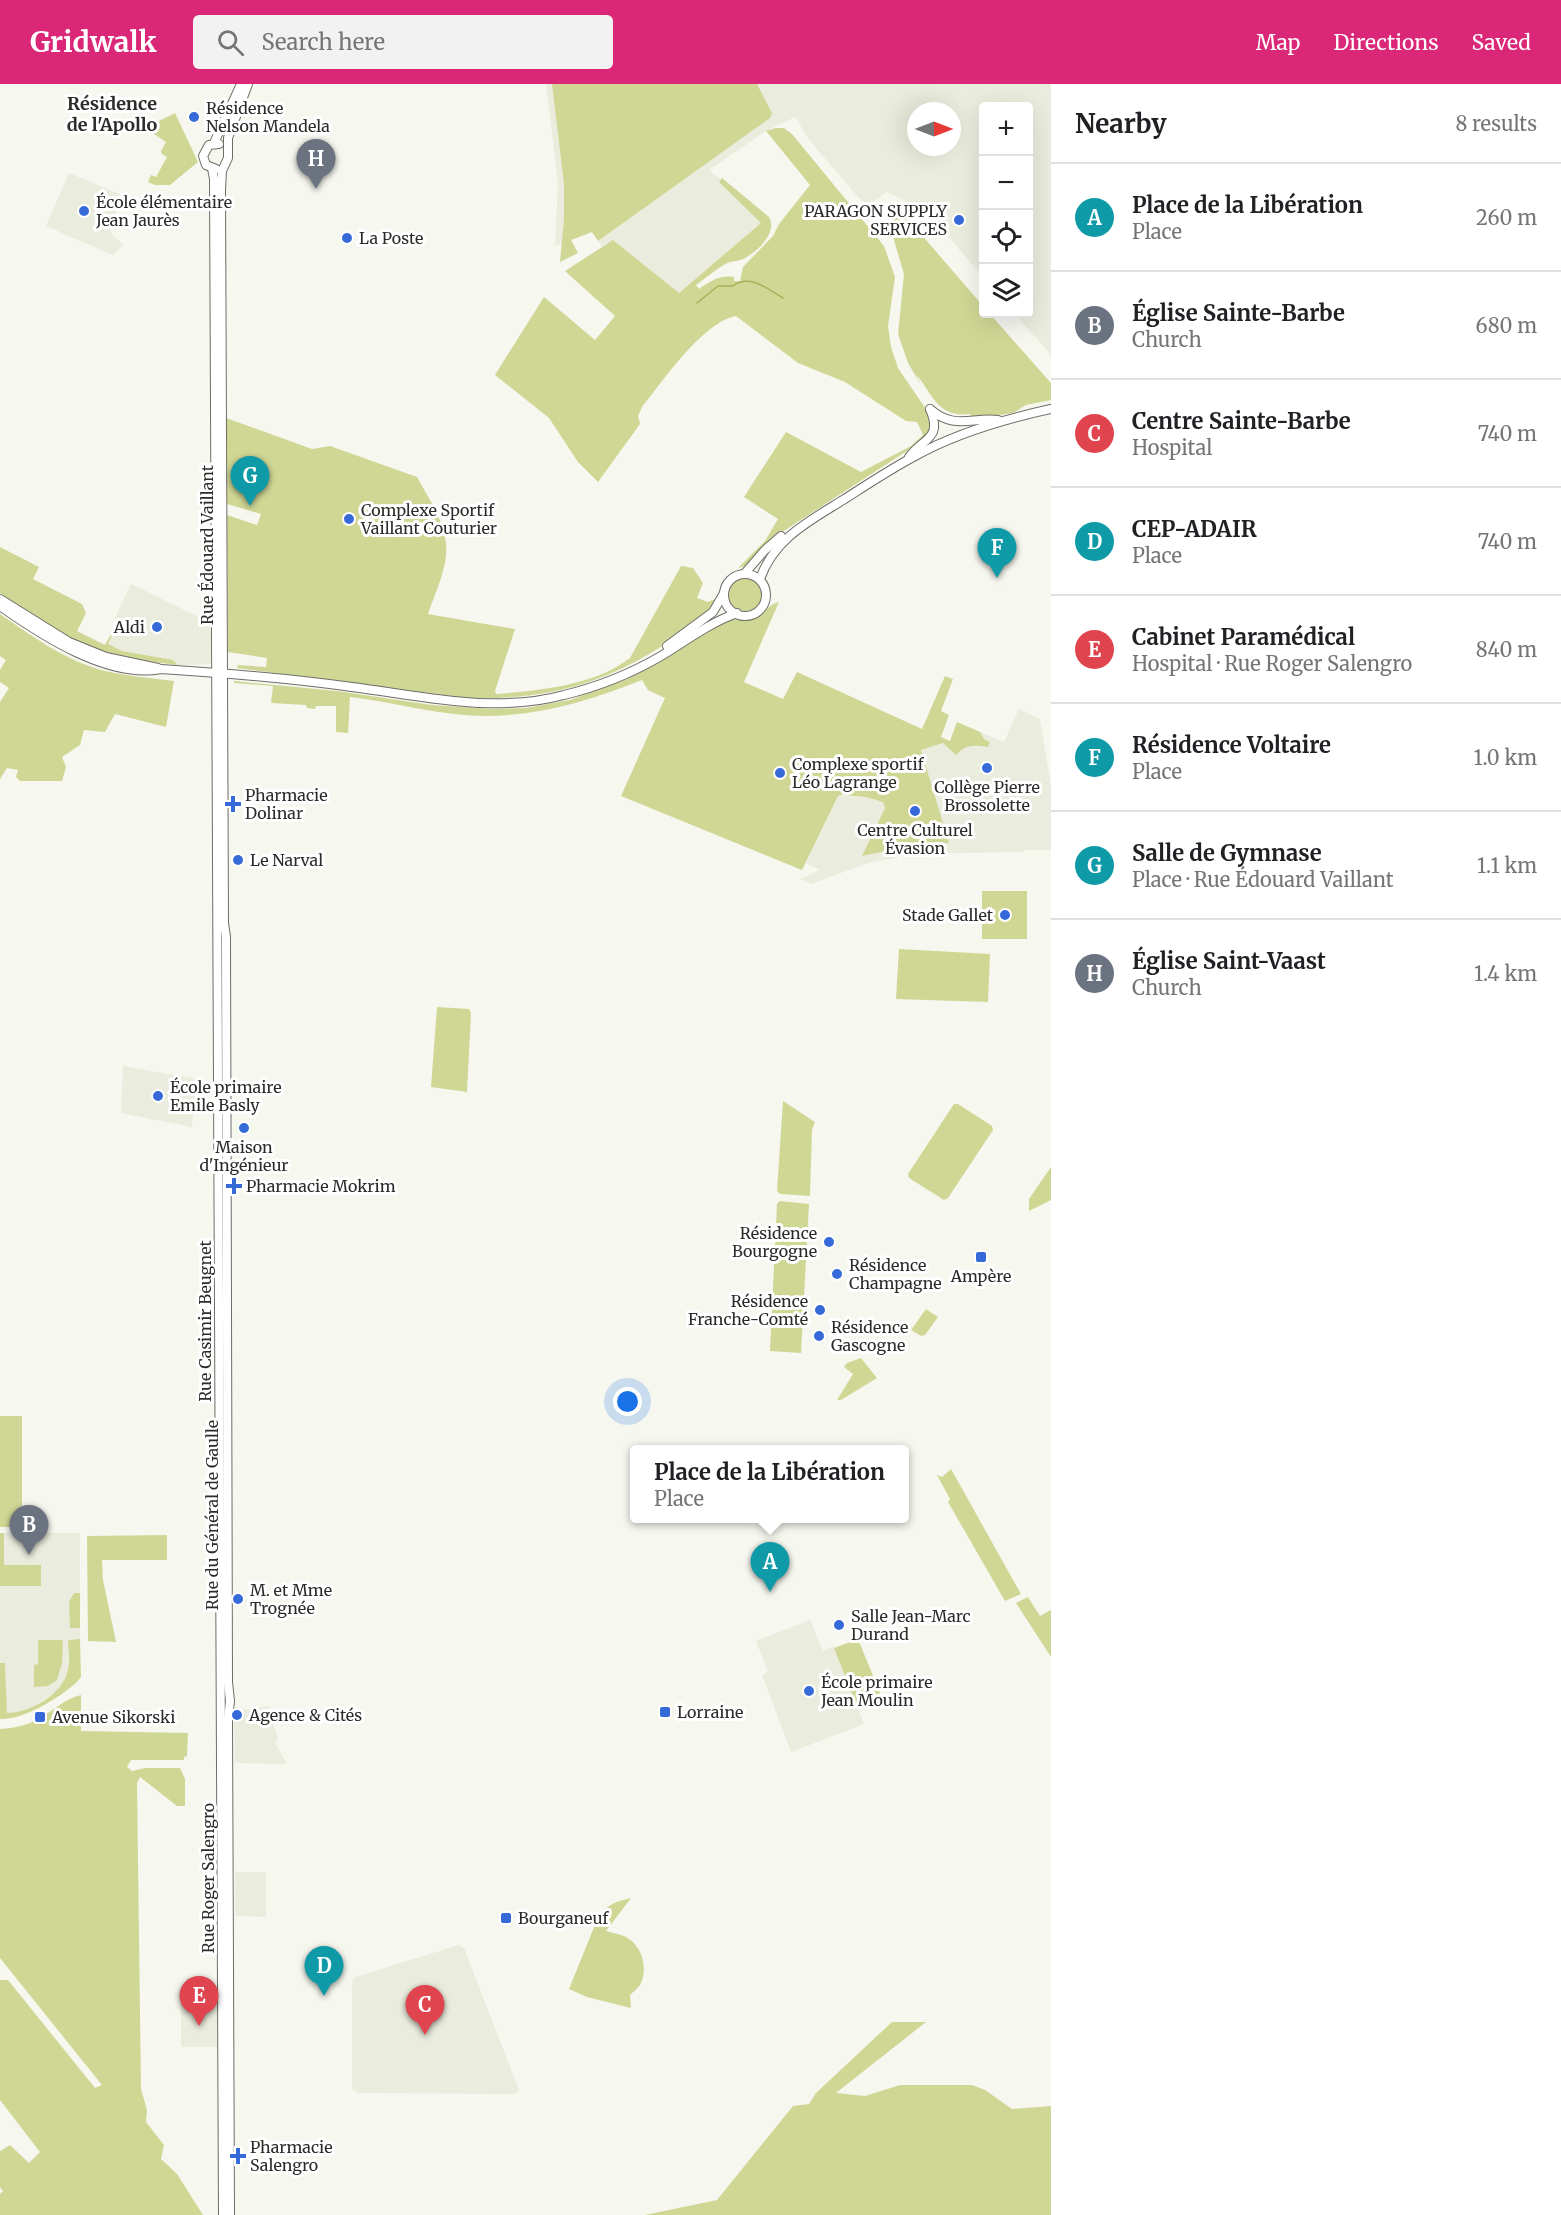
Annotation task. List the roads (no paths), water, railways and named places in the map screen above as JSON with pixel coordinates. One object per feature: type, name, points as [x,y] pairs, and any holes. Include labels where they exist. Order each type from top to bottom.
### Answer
[{"type":"main road","points":[[241,84],[225,124],[214,143],[206,147],[203,156],[206,165],[212,168],[224,166],[228,158],[226,150],[231,126],[248,84]]},
{"type":"main road","points":[[214,143],[226,150]]},
{"type":"main road","name":"Rue Édouard Vaillant","points":[[221,923],[221,190],[224,166]]},
{"type":"main road","name":"Rue Édouard Vaillant","points":[[212,168],[214,179],[220,673]]},
{"type":"main road","points":[[905,462],[916,448],[927,442],[933,434],[935,424],[930,409],[942,418],[955,422],[987,419],[1001,421]]},
{"type":"main road","points":[[637,667],[713,612],[733,577],[745,573],[765,550],[781,537],[793,532],[905,462],[952,439],[1001,421],[1051,409]]},
{"type":"main road","points":[[760,579],[770,556],[793,532]]},
{"type":"main road","points":[[0,606],[44,635],[84,656],[138,670],[161,669],[220,673],[353,687],[457,702],[500,704],[532,702],[563,696],[603,683],[659,657],[706,627],[736,614],[752,615],[763,607],[765,587],[760,579],[745,573]]},
{"type":"main road","points":[[724,593],[729,609],[736,614]]},
{"type":"main road","points":[[0,598],[69,642],[106,657],[161,669]]},
{"type":"main road","name":"Rue du Général de Gaulle","points":[[221,923],[226,937],[229,1834]]},
{"type":"main road","name":"Rue Casimir Beugnet","points":[[221,923],[222,1720]]},
{"type":"main road","name":"Rue Roger Salengro","points":[[222,1720],[224,2215]]},
{"type":"main road","name":"Rue Roger Salengro","points":[[229,1834],[230,2215]]},
{"type":"waterway","points":[[697,303],[718,286],[733,286],[746,281],[766,287],[783,298]]},
{"type":"place","name":"Résidence Nelson Mandela","points":[[194,117]]},
{"type":"place","name":"Église Saint-Vaast","points":[[316,189]]},
{"type":"place","name":"École élémentaire Jean Jaurès","points":[[84,211]]},
{"type":"place","name":"PARAGON SUPPLY SERVICES","points":[[959,220]]},
{"type":"place","name":"La Poste","points":[[347,238]]},
{"type":"place","name":"Salle de Gymnase","points":[[250,506]]},
{"type":"place","name":"Complexe Sportif Vaillant Couturier","points":[[349,519]]},
{"type":"place","name":"Résidence Voltaire","points":[[997,578]]},
{"type":"place","name":"Aldi","points":[[157,627]]},
{"type":"place","name":"Collège Pierre Brossolette","points":[[987,768]]},
{"type":"place","name":"Complexe sportif Léo Lagrange","points":[[780,773]]},
{"type":"place","name":"Pharmacie Dolinar","points":[[233,804]]},
{"type":"place","name":"Centre Culturel Évasion","points":[[915,811]]},
{"type":"place","name":"Le Narval","points":[[238,860]]},
{"type":"place","name":"Stade Gallet","points":[[1005,915]]},
{"type":"place","name":"École primaire Emile Basly","points":[[158,1096]]},
{"type":"place","name":"Maison d'Ingénieur","points":[[244,1128]]},
{"type":"place","name":"Pharmacie Mokrim","points":[[234,1186]]},
{"type":"place","name":"Résidence Bourgogne","points":[[829,1242]]},
{"type":"place","name":"Ampère","points":[[981,1257]]},
{"type":"place","name":"Résidence Champagne","points":[[837,1274]]},
{"type":"place","name":"Résidence Franche-Comté","points":[[820,1310]]},
{"type":"place","name":"Résidence Gascogne","points":[[819,1336]]},
{"type":"place","name":"Église Sainte-Barbe","points":[[29,1555]]},
{"type":"place","name":"Place de la Libération","points":[[770,1592]]},
{"type":"place","name":"M. et Mme Trognée","points":[[238,1599]]},
{"type":"place","name":"Salle Jean-Marc Durand","points":[[839,1625]]},
{"type":"place","name":"École primaire Jean Moulin","points":[[809,1691]]},
{"type":"place","name":"Lorraine","points":[[665,1712]]},
{"type":"place","name":"Agence & Cités","points":[[237,1715]]},
{"type":"place","name":"Avenue Sikorski","points":[[40,1717]]},
{"type":"place","name":"Bourganeuf","points":[[506,1918]]},
{"type":"place","name":"CEP-ADAIR","points":[[324,1996]]},
{"type":"place","name":"Cabinet Paramédical","points":[[199,2026]]},
{"type":"place","name":"Centre Sainte-Barbe","points":[[425,2035]]},
{"type":"place","name":"Pharmacie Salengro","points":[[238,2156]]},
{"type":"district","name":"Résidence de l'Apollo","points":[[112,113]]}]
